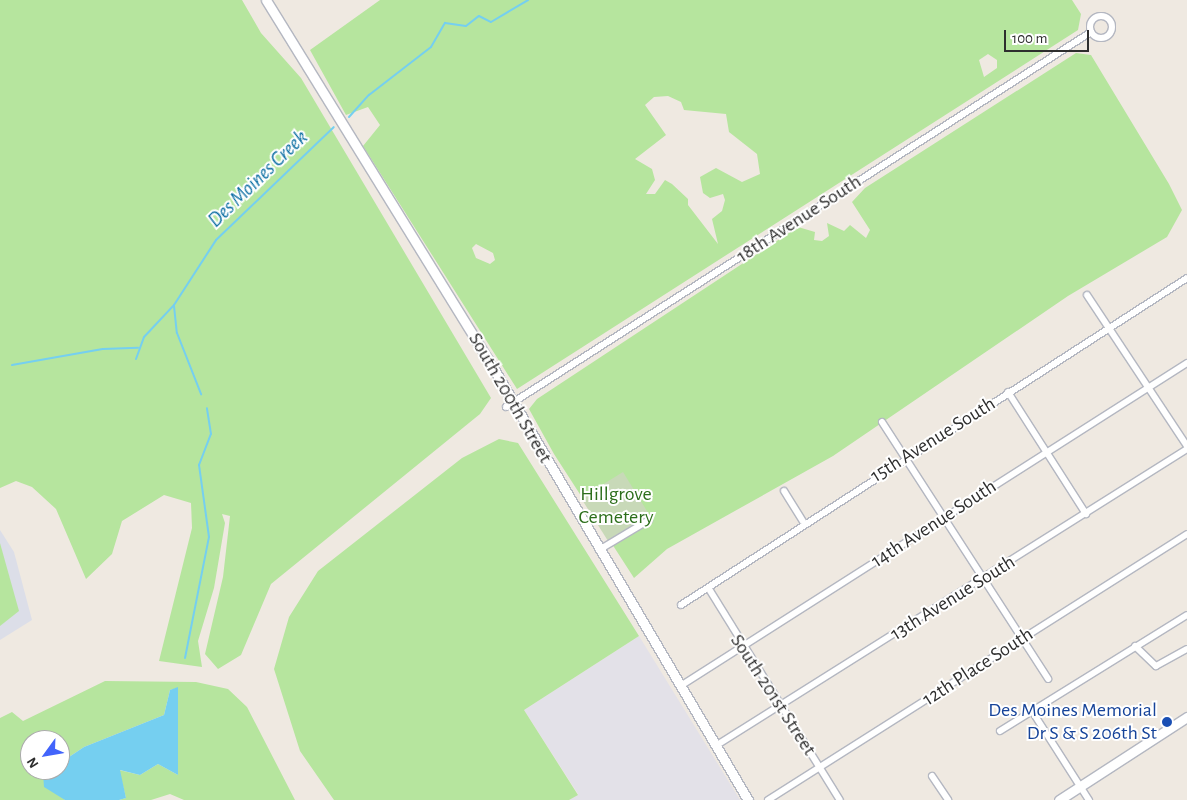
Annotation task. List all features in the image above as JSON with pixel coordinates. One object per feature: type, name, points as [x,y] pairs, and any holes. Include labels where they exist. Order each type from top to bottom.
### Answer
[{"type":"main road","name":"South 200th Street","points":[[266,0],[682,685],[748,800]]},
{"type":"main road","points":[[1059,800],[1186,721]]},
{"type":"street","name":"18th Avenue South","points":[[510,404],[1091,32]]},
{"type":"street","name":"15th Avenue South","points":[[681,605],[708,589],[712,582],[803,522],[1187,278]]},
{"type":"street","points":[[1087,295],[1187,447]]},
{"type":"street","name":"14th Avenue South","points":[[682,685],[1187,363]]},
{"type":"street","points":[[1008,392],[1086,514]]},
{"type":"street","points":[[882,422],[1048,678]]},
{"type":"street","name":"13th Avenue South","points":[[717,745],[984,579],[1187,447]]},
{"type":"street","points":[[784,491],[803,522]]},
{"type":"street","points":[[599,550],[649,520]]},
{"type":"street","name":"12th Place South","points":[[768,800],[1187,534]]},
{"type":"street","name":"South 201st Street","points":[[708,589],[742,647],[840,800]]},
{"type":"street","points":[[1000,731],[1187,615]]},
{"type":"street","points":[[1135,646],[1156,666],[1187,649]]},
{"type":"street","points":[[1032,711],[1089,800]]},
{"type":"street","points":[[932,776],[948,800]]},
{"type":"shaded area","points":[[0,530],[14,552],[32,620],[0,640]]},
{"type":"shaded area","points":[[639,636],[740,800],[569,800],[578,794],[524,710]]},
{"type":"green space","points":[[0,0],[242,0],[261,33],[301,78],[491,398],[480,414],[271,584],[241,655],[218,669],[205,654],[223,577],[230,516],[222,514],[225,523],[214,588],[198,641],[202,667],[159,661],[192,528],[191,503],[164,495],[122,521],[112,554],[86,579],[56,509],[32,487],[16,481],[0,488]]},
{"type":"green space","points":[[380,0],[1072,0],[1081,14],[1078,30],[517,389],[363,146],[380,125],[368,107],[346,115],[310,50]],"holes":[[[988,54],[997,60],[997,68],[984,77],[979,60]],[[668,96],[681,102],[684,110],[726,114],[729,132],[757,154],[760,174],[742,182],[716,168],[700,177],[703,193],[710,198],[723,194],[725,200],[722,211],[712,219],[718,244],[688,205],[688,199],[672,184],[665,180],[655,194],[646,194],[655,180],[652,169],[635,159],[666,135],[645,105],[654,97]],[[476,244],[493,253],[495,260],[490,264],[476,258],[472,248]]]},
{"type":"green space","points":[[1076,53],[1091,55],[1169,184],[1182,210],[1167,237],[1068,296],[833,456],[667,549],[634,578],[554,454],[529,409],[537,399],[798,227],[815,232],[814,240],[822,241],[829,236],[827,223],[844,231],[850,225],[866,238],[870,230],[852,202],[865,188]]},
{"type":"green space","points":[[499,439],[518,443],[639,636],[524,710],[578,795],[569,800],[334,800],[300,751],[274,669],[289,617],[318,571],[462,458]]},
{"type":"green space","name":"Hillgrove Cemetery","points":[[623,472],[650,516],[608,541],[581,498]]},
{"type":"green space","points":[[0,543],[19,611],[0,626]]},
{"type":"green space","points":[[105,681],[196,682],[228,689],[247,707],[295,800],[184,800],[170,794],[151,800],[119,800],[126,798],[119,770],[140,775],[158,764],[178,775],[178,688],[170,690],[164,715],[84,747],[70,756],[70,730],[20,730],[20,780],[47,780],[65,800],[0,800],[0,718],[12,712],[23,721]]},
{"type":"water","points":[[178,687],[178,775],[158,764],[140,775],[120,770],[126,798],[119,800],[65,800],[44,787],[43,780],[70,780],[70,756],[84,747],[164,715],[170,690]]},
{"type":"waterway","name":"Des Moines Creek","points":[[349,117],[369,95],[431,47],[445,23],[466,26],[479,16],[491,22],[528,0]]},
{"type":"waterway","name":"Des Moines Creek","points":[[136,359],[144,337],[174,305],[216,240],[334,127]]},
{"type":"waterway","name":"Des Moines Creek","points":[[174,306],[177,333],[201,394]]},
{"type":"waterway","name":"Des Moines Creek","points":[[12,365],[103,349],[138,348]]},
{"type":"waterway","name":"Des Moines Creek","points":[[185,658],[209,537],[199,465],[211,434],[207,408]]},
{"type":"place","name":"Des Moines Memorial Dr S & S 206th St","points":[[1167,722]]}]
